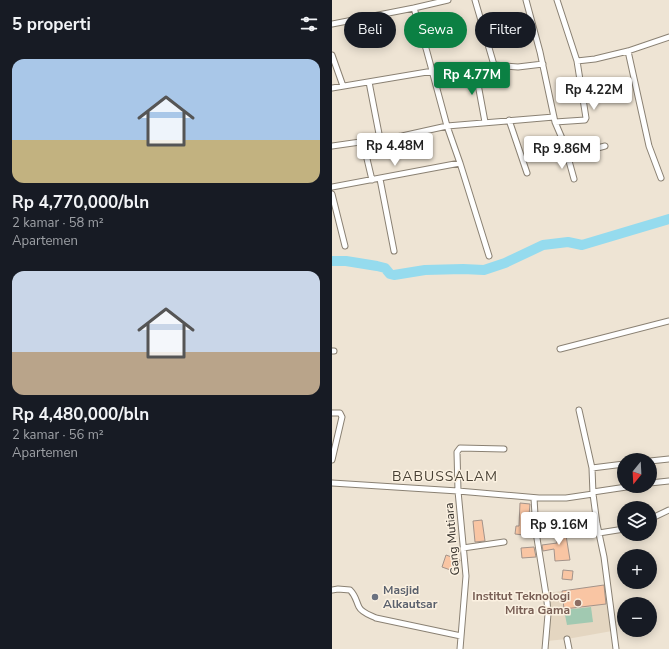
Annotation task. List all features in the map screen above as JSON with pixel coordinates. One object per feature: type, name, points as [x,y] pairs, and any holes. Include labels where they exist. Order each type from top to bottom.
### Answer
[{"type":"street","points":[[332,24],[448,0]]},
{"type":"street","points":[[475,0],[494,65]]},
{"type":"street","points":[[526,0],[543,64],[555,119],[574,178]]},
{"type":"street","points":[[332,146],[402,136],[447,126],[485,122],[555,119],[585,120],[586,118],[577,61],[557,0]]},
{"type":"street","points":[[414,8],[447,126],[489,256]]},
{"type":"street","points":[[577,61],[628,51],[669,37]]},
{"type":"street","points":[[628,51],[649,146],[661,178]]},
{"type":"street","points":[[332,55],[343,86]]},
{"type":"street","points":[[332,88],[432,71],[494,65],[518,67],[543,64]]},
{"type":"street","points":[[475,68],[485,122]]},
{"type":"street","points":[[368,82],[380,139]]},
{"type":"street","points":[[509,120],[527,173]]},
{"type":"street","points":[[363,142],[372,180]]},
{"type":"street","points":[[567,156],[605,146]]},
{"type":"street","points":[[332,187],[460,163]]},
{"type":"street","points":[[380,179],[394,251]]},
{"type":"street","points":[[332,194],[345,246]]},
{"type":"street","points":[[560,349],[669,321]]},
{"type":"street","points":[[579,410],[592,468],[593,493],[604,556],[616,649]]},
{"type":"street","points":[[332,412],[340,413],[342,417],[332,460]]},
{"type":"street","name":"Gang Mutiara","points":[[460,649],[466,576],[458,491],[457,458],[459,449],[504,449]]},
{"type":"street","points":[[657,460],[669,459]]},
{"type":"street","points":[[592,468],[617,465]]},
{"type":"street","points":[[657,483],[669,481]]},
{"type":"street","points":[[332,483],[458,491],[534,498],[566,498],[617,489]]},
{"type":"street","points":[[534,498],[536,532],[548,614],[545,649]]},
{"type":"street","points":[[657,516],[669,510]]},
{"type":"street","points":[[599,533],[617,529]]},
{"type":"street","points":[[463,548],[504,542]]},
{"type":"street","points":[[332,590],[350,590],[355,595],[360,608],[366,614],[376,618],[461,636]]},
{"type":"street","points":[[567,639],[569,649]]},
{"type":"shaded area","name":"Institut Teknologi Mitra Gama","points":[[606,585],[612,631],[547,641],[547,593]]},
{"type":"green space","points":[[591,607],[593,622],[567,625],[564,610]]},
{"type":"building","points":[[520,503],[530,504],[528,527],[532,527],[531,536],[515,534],[516,526],[519,526]]},
{"type":"building","points":[[552,513],[552,522],[540,523],[539,514]]},
{"type":"building","points":[[482,520],[485,541],[475,542],[473,521]]},
{"type":"building","points":[[565,529],[570,560],[555,561],[554,549],[543,551],[542,545],[557,543],[555,530]]},
{"type":"building","points":[[534,547],[536,557],[522,558],[521,548]]},
{"type":"building","points":[[446,555],[460,560],[456,572],[442,567]]},
{"type":"building","points":[[563,570],[573,571],[572,580],[562,579]]},
{"type":"building","points":[[604,585],[606,604],[564,609],[562,591]]},
{"type":"waterway","points":[[332,261],[346,261],[377,266],[385,268],[390,274],[394,275],[425,270],[484,270],[505,263],[543,245],[568,242],[582,245],[669,219]]},
{"type":"place","name":"Masjid Alkautsar","points":[[375,597]]},
{"type":"place","name":"Institut Teknologi Mitra Gama","points":[[578,603]]},
{"type":"district","name":"BABUSSALAM","points":[[445,476]]}]
